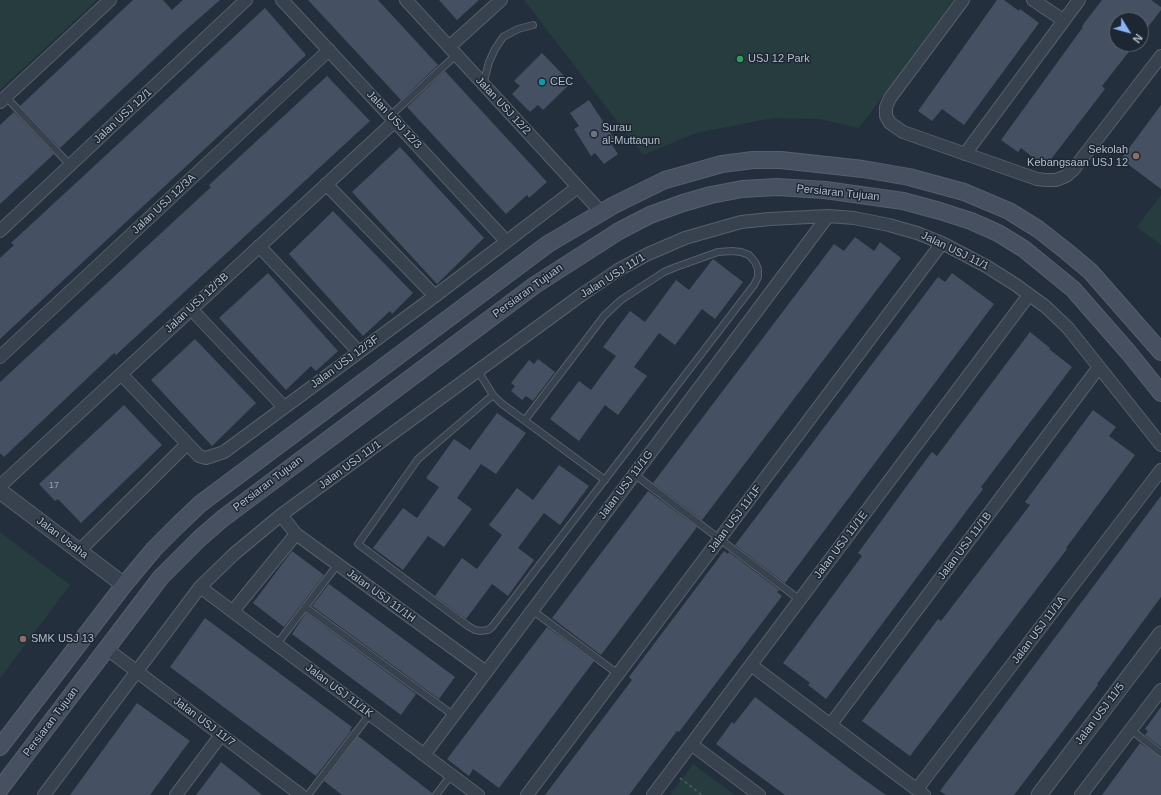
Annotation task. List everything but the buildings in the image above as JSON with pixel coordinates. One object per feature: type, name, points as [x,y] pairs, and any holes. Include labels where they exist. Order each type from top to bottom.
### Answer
[{"type":"main road","points":[[0,747],[124,585],[154,549],[200,504],[548,244],[601,212],[636,193],[665,180],[730,163],[753,160],[788,160],[862,169],[909,177],[964,192],[1009,211],[1038,229],[1090,271],[1161,352]]},
{"type":"main road","points":[[903,202],[912,194],[913,183],[909,177]]},
{"type":"main road","name":"Persiaran Tujuan","points":[[0,789],[162,577],[199,538],[222,519],[536,285],[619,231],[650,215],[683,203],[711,195],[742,189],[778,187],[825,190],[903,202],[940,210],[971,221],[998,233],[1024,249],[1073,289],[1129,353],[1161,393]]},
{"type":"street","points":[[3,100],[110,0]]},
{"type":"street","name":"Jalan USJ 12/1","points":[[0,231],[246,0]]},
{"type":"street","name":"Jalan USJ 12/3","points":[[282,0],[506,241]]},
{"type":"street","name":"Jalan USJ 12/2","points":[[406,0],[601,212]]},
{"type":"street","points":[[452,51],[501,0]]},
{"type":"street","points":[[963,0],[890,98],[886,107],[886,116],[890,123],[903,132],[1036,179],[1056,180],[1066,176],[1073,170],[1161,56]]},
{"type":"street","points":[[1033,0],[1063,20]]},
{"type":"street","points":[[965,154],[1079,0]]},
{"type":"street","name":"Jalan USJ 12/3A","points":[[0,357],[329,50]]},
{"type":"street","name":"Jalan USJ 12/3B","points":[[0,486],[326,184],[392,118]]},
{"type":"street","points":[[326,184],[435,296]]},
{"type":"street","name":"Jalan USJ 12/3F","points":[[121,374],[199,456],[206,458],[215,456],[224,452],[435,296],[578,187]]},
{"type":"street","name":"Jalan USJ 11/1","points":[[44,795],[200,587],[234,554],[281,515],[580,296],[618,270],[648,254],[685,238],[741,222],[828,216],[854,218],[889,225],[917,233],[942,243],[986,266],[1016,284],[1046,307],[1068,328],[1161,445]]},
{"type":"street","name":"Jalan USJ 11/1G","points":[[424,754],[828,216]]},
{"type":"street","name":"Jalan USJ 11/1F","points":[[527,795],[942,243]]},
{"type":"street","points":[[259,246],[358,352]]},
{"type":"street","name":"Jalan USJ 11/1E","points":[[653,795],[1029,295]]},
{"type":"street","points":[[191,309],[284,407]]},
{"type":"street","name":"Jalan USJ 11/1B","points":[[830,724],[1099,367]]},
{"type":"street","points":[[79,550],[187,444]]},
{"type":"street","name":"Jalan USJ 11/1A","points":[[921,792],[1161,470]]},
{"type":"street","name":"Jalan Usaha","points":[[0,491],[124,585]]},
{"type":"street","name":"Jalan USJ 11/1H","points":[[281,515],[296,534],[486,672]]},
{"type":"street","points":[[233,611],[296,534]]},
{"type":"street","name":"Jalan USJ 11/1K","points":[[200,587],[478,795]]},
{"type":"street","name":"Jalan USJ 11/5","points":[[1039,795],[1161,634]]},
{"type":"street","name":"Jalan USJ 11/7","points":[[107,649],[301,795]]},
{"type":"street","points":[[751,665],[921,792]]},
{"type":"street","points":[[1081,795],[1161,690]]},
{"type":"street","points":[[176,795],[221,735]]},
{"type":"street","points":[[691,744],[758,795]]},
{"type":"lane","points":[[484,85],[489,62],[503,37],[518,29],[533,25]]},
{"type":"lane","points":[[392,118],[452,51]]},
{"type":"lane","points":[[3,100],[70,165]]},
{"type":"lane","points":[[493,395],[418,459],[358,544],[474,630],[488,630],[492,627],[754,285],[758,277],[758,269],[755,262],[749,256],[741,252],[718,252],[664,272],[621,300],[604,316],[525,420]]},
{"type":"lane","points":[[478,371],[493,395],[605,480]]},
{"type":"lane","points":[[634,474],[800,600]]},
{"type":"lane","points":[[277,644],[338,564]]},
{"type":"lane","points":[[306,606],[453,715]]},
{"type":"lane","points":[[532,610],[618,674]]},
{"type":"lane","points":[[308,795],[370,714]]},
{"type":"lane","points":[[1131,730],[1161,752]]},
{"type":"lane","points":[[436,795],[451,775]]},
{"type":"path","points":[[671,771],[702,795]]},
{"type":"green space","points":[[0,0],[97,0],[0,90]]},
{"type":"green space","name":"USJ 12 Park","points":[[524,0],[954,0],[859,128],[819,119],[773,118],[696,133],[643,155]]},
{"type":"green space","points":[[1161,195],[1161,245],[1137,227]]},
{"type":"green space","name":"SMK USJ 13","points":[[0,532],[70,585],[0,678]]},
{"type":"green space","points":[[693,764],[735,795],[670,795]]},
{"type":"place","name":"USJ 12 Park","points":[[740,59]]},
{"type":"place","name":"CEC","points":[[542,82]]},
{"type":"place","name":"Surau al-Muttaqun","points":[[594,134]]},
{"type":"place","name":"Sekolah Kebangsaan USJ 12","points":[[1136,156]]},
{"type":"place","name":"SMK USJ 13","points":[[23,639]]}]
